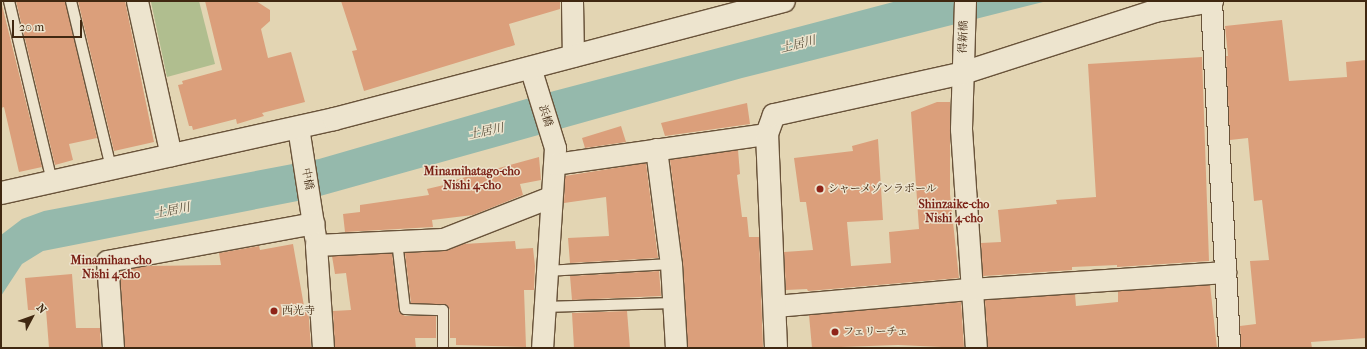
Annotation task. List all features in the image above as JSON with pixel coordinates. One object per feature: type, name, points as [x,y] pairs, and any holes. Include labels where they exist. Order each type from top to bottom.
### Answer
[{"type":"street","points":[[137,1],[171,155]]},
{"type":"street","points":[[572,1],[573,56]]},
{"type":"street","points":[[1,193],[171,155],[299,137],[532,75],[573,56],[784,1]]},
{"type":"street","name":"得新橋","points":[[965,1],[962,130],[971,289],[976,348]]},
{"type":"street","points":[[776,348],[767,134],[774,116],[963,73],[1155,11],[1211,1],[1229,348]]},
{"type":"street","name":"浜橋","points":[[532,75],[555,156]]},
{"type":"street","points":[[542,348],[550,197],[555,156],[656,149],[767,134]]},
{"type":"street","name":"中橋","points":[[299,137],[313,217],[323,348]]},
{"type":"street","points":[[656,149],[671,264],[676,348]]},
{"type":"street","points":[[316,245],[443,239],[550,197]]},
{"type":"street","points":[[113,348],[107,261],[313,217]]},
{"type":"street","points":[[775,306],[971,289],[1225,272]]},
{"type":"lane","points":[[9,1],[52,182]]},
{"type":"lane","points":[[71,1],[110,168]]},
{"type":"lane","points":[[397,241],[404,309],[443,310],[443,348]]},
{"type":"lane","points":[[546,271],[671,264]]},
{"type":"lane","points":[[544,307],[673,303]]},
{"type":"green space","points":[[199,1],[215,64],[167,77],[151,2]]},
{"type":"water","name":"土居川","points":[[897,1],[1047,1],[742,78],[313,198],[43,251],[22,264],[1,296],[1,235],[22,219],[44,211],[319,159],[554,91]]},
{"type":"building","points":[[1,1],[42,167],[19,172],[4,107],[1,108]]},
{"type":"building","points":[[16,1],[65,1],[97,138],[69,144],[73,160],[55,165]]},
{"type":"building","points":[[78,1],[125,1],[154,142],[114,151]]},
{"type":"building","points":[[205,1],[256,1],[270,10],[270,21],[261,29],[268,58],[291,52],[305,102],[262,113],[264,116],[237,124],[236,119],[193,130],[192,126],[189,126],[178,85],[183,84],[182,81],[222,70]]},
{"type":"building","points":[[341,1],[560,1],[560,9],[509,24],[515,45],[364,91],[352,51],[357,50]]},
{"type":"building","points":[[1282,20],[1289,81],[1347,77],[1346,62],[1366,60],[1366,338],[1311,342],[1312,348],[1241,348],[1240,326],[1256,324],[1250,261],[1269,260],[1262,200],[1254,201],[1248,138],[1230,140],[1226,56],[1228,56],[1225,26]]},
{"type":"building","points":[[1202,57],[1209,261],[1117,267],[1117,265],[1072,267],[1072,270],[983,276],[981,243],[1001,242],[998,210],[1057,204],[1056,200],[1096,197],[1088,64]]},
{"type":"building","points":[[937,102],[950,102],[950,194],[959,278],[808,291],[807,289],[786,290],[784,252],[813,250],[806,202],[800,202],[794,158],[853,151],[852,146],[878,139],[883,220],[847,222],[851,266],[891,263],[889,232],[919,229],[911,112]]},
{"type":"building","points":[[747,103],[750,124],[665,136],[661,123]]},
{"type":"building","points":[[621,126],[626,142],[585,148],[582,138]]},
{"type":"building","points":[[738,150],[740,174],[737,175],[742,217],[747,217],[749,237],[759,237],[763,348],[688,348],[683,262],[670,160]]},
{"type":"building","points":[[539,157],[541,180],[520,184],[523,195],[473,215],[432,220],[433,227],[345,232],[343,214],[360,212],[360,205],[429,195],[427,189],[444,185],[444,183]]},
{"type":"building","points":[[646,163],[658,258],[570,263],[568,238],[609,236],[606,197],[564,203],[565,176]]},
{"type":"building","points":[[515,241],[516,249],[533,248],[535,266],[534,290],[524,290],[526,347],[456,345],[456,338],[450,338],[450,310],[447,305],[411,303],[405,253],[444,251],[464,244]]},
{"type":"building","points":[[293,244],[304,306],[308,306],[311,348],[125,348],[120,271],[148,266],[221,265],[219,253],[259,246],[260,250]]},
{"type":"building","points":[[392,253],[399,312],[405,316],[436,316],[436,338],[415,338],[416,348],[335,348],[333,311],[351,310],[346,273],[335,274],[332,256]]},
{"type":"building","points":[[659,271],[661,296],[572,300],[570,276]]},
{"type":"building","points":[[72,274],[76,328],[100,328],[101,348],[49,348],[46,310],[28,310],[25,278]]},
{"type":"building","points":[[1210,285],[1217,348],[988,348],[985,300],[1075,294],[1076,306],[1118,302],[1118,291]]},
{"type":"building","points":[[961,302],[964,348],[898,345],[812,348],[809,315]]},
{"type":"building","points":[[627,311],[630,348],[574,348],[572,313]]},
{"type":"place","name":"シャーメゾンラポール","points":[[820,189]]},
{"type":"place","name":"西光寺","points":[[274,311]]},
{"type":"place","name":"フェリーチェ","points":[[835,332]]},
{"type":"district","name":"Minamihatago-cho Nishi 4-cho","points":[[472,179]]},
{"type":"district","name":"Shinzaike-cho Nishi 4-cho","points":[[954,212]]},
{"type":"district","name":"Minamihan-cho Nishi 4-cho","points":[[111,268]]}]
